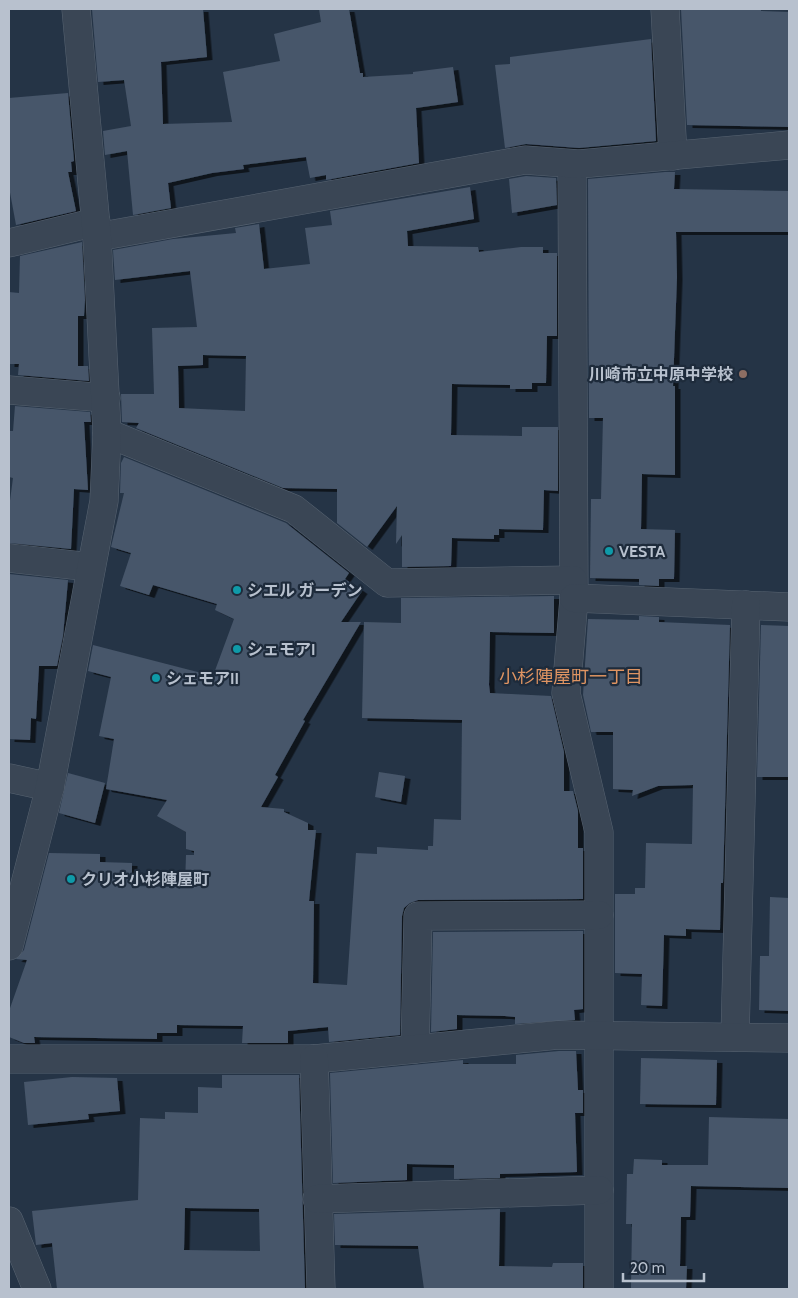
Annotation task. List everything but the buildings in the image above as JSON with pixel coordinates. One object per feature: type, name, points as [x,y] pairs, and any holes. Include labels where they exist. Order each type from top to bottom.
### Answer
[{"type":"street","points":[[9,946],[50,787],[104,501],[108,433],[96,230],[76,9]]},
{"type":"street","points":[[665,9],[673,156]]},
{"type":"street","points":[[9,243],[525,160],[555,161],[572,164],[789,145]]},
{"type":"street","points":[[572,164],[574,589],[566,693],[599,832],[599,1289]]},
{"type":"street","points":[[9,390],[106,398]]},
{"type":"street","points":[[108,433],[294,509],[387,583],[574,589],[746,605],[789,607]]},
{"type":"street","points":[[9,558],[92,567]]},
{"type":"street","points":[[735,1037],[746,605]]},
{"type":"street","points":[[9,778],[50,787]]},
{"type":"street","points":[[415,1049],[418,916],[599,915]]},
{"type":"street","points":[[9,1059],[314,1059],[558,1036],[789,1038]]},
{"type":"street","points":[[314,1059],[321,1289]]},
{"type":"street","points":[[317,1199],[599,1190]]},
{"type":"street","points":[[9,1221],[37,1289]]},
{"type":"place","name":"川崎市立中原中学校","points":[[743,374]]},
{"type":"place","name":"VESTA","points":[[609,551]]},
{"type":"place","name":"シエル ガーデン","points":[[237,590]]},
{"type":"place","name":"シェモアI","points":[[237,649]]},
{"type":"place","name":"シェモアII","points":[[156,678]]},
{"type":"place","name":"クリオ小杉陣屋町","points":[[71,879]]},
{"type":"district","name":"小杉陣屋町一丁目","points":[[571,677]]}]
